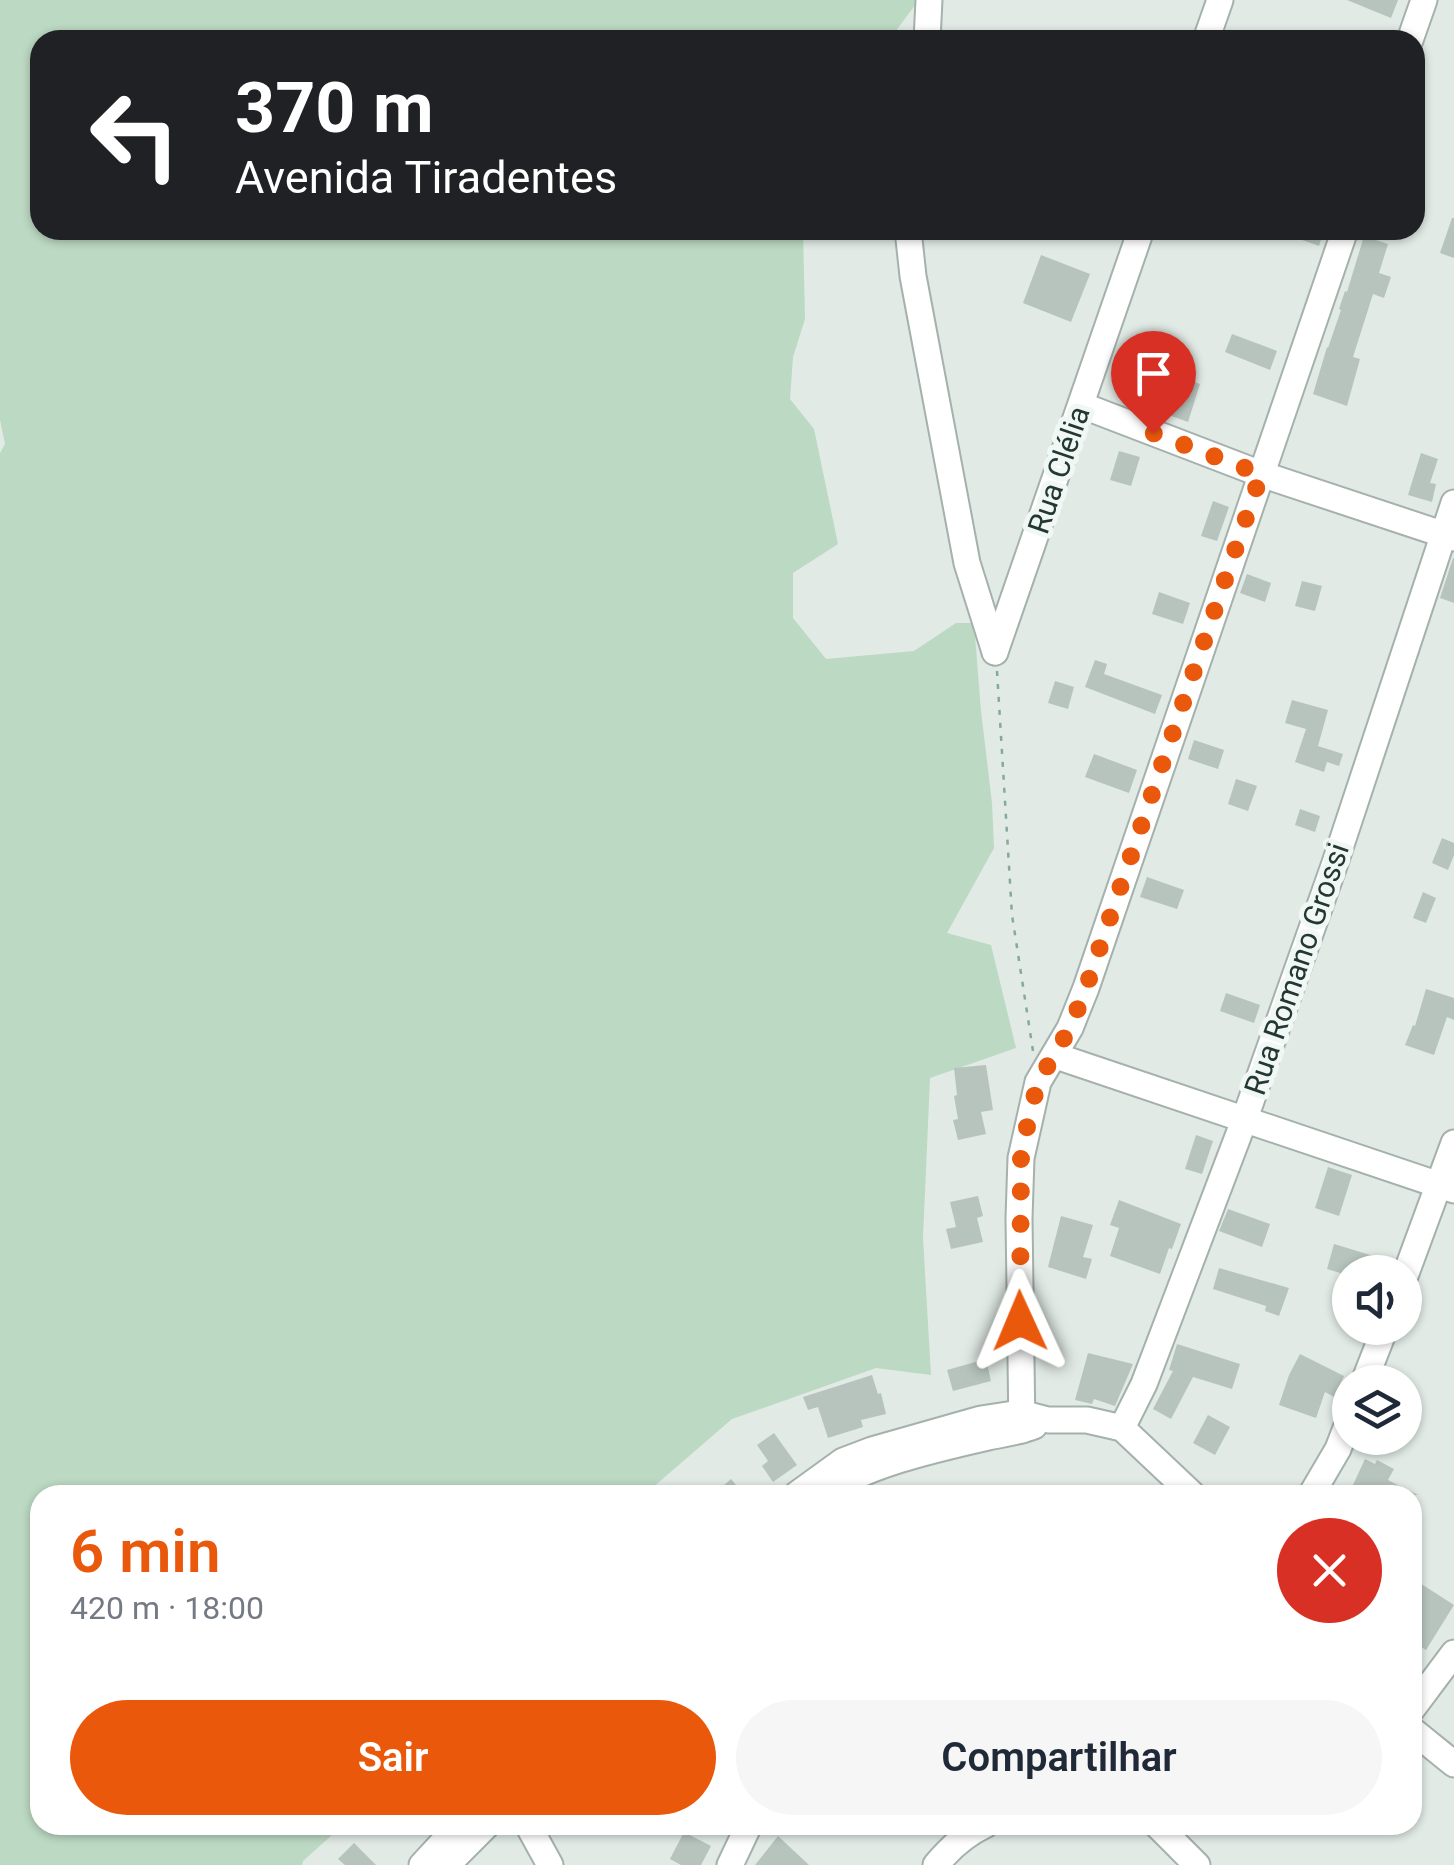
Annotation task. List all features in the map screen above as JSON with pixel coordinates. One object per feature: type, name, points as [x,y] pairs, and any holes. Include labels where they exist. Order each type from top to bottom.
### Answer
[{"type":"street","points":[[928,30],[929,0]]},
{"type":"street","points":[[1210,30],[1220,0]]},
{"type":"street","points":[[1414,30],[1424,0]]},
{"type":"street","points":[[909,240],[968,563],[995,652]]},
{"type":"street","name":"Rua Clélia","points":[[995,652],[1138,240]]},
{"type":"street","points":[[1021,1422],[1021,1158],[1038,1082],[1056,1056],[1086,988],[1342,240]]},
{"type":"street","points":[[1081,406],[1261,474],[1449,536]]},
{"type":"street","name":"Rua Romano Grossi","points":[[1122,1428],[1144,1384],[1244,1118],[1449,536],[1454,503]]},
{"type":"street","points":[[1056,1056],[1447,1188]]},
{"type":"street","points":[[1415,1255],[1447,1188],[1454,1144]]},
{"type":"street","points":[[810,1485],[843,1461],[982,1419],[1087,1420],[1122,1428],[1182,1485]]},
{"type":"street","points":[[840,1485],[877,1468],[1021,1422]]},
{"type":"street","points":[[1317,1485],[1334,1455]]},
{"type":"street","points":[[1422,1695],[1454,1652]]},
{"type":"street","points":[[1422,1738],[1454,1764]]},
{"type":"street","points":[[422,1865],[450,1835]]},
{"type":"street","points":[[447,1865],[477,1835]]},
{"type":"street","points":[[534,1835],[550,1865]]},
{"type":"street","points":[[730,1865],[744,1835]]},
{"type":"street","points":[[936,1865],[968,1835]]},
{"type":"street","points":[[1167,1835],[1197,1865]]},
{"type":"path","points":[[995,652],[1012,915],[1038,1082]]},
{"type":"green space","points":[[0,0],[919,0],[896,30],[30,30],[30,240],[803,240],[805,319],[793,357],[790,399],[814,429],[838,544],[793,573],[793,618],[826,659],[914,651],[956,623],[974,623],[994,848],[947,933],[991,945],[1016,1048],[930,1078],[923,1238],[931,1375],[876,1368],[732,1419],[656,1485],[30,1485],[30,1835],[332,1835],[302,1865],[0,1865],[0,453],[5,444],[0,420]]},
{"type":"building","points":[[1347,0],[1398,0],[1391,18]]},
{"type":"building","points":[[1454,218],[1454,258],[1440,253]]},
{"type":"building","points":[[1363,240],[1388,244],[1379,273],[1391,277],[1384,298],[1373,294],[1353,357],[1360,359],[1347,406],[1313,394]]},
{"type":"building","points":[[1041,255],[1090,274],[1071,322],[1023,303]]},
{"type":"building","points":[[1232,334],[1277,351],[1270,370],[1225,352]]},
{"type":"building","points":[[1143,365],[1200,384],[1188,422],[1130,401]]},
{"type":"building","points":[[1119,451],[1140,457],[1131,486],[1110,480]]},
{"type":"building","points":[[1421,453],[1438,459],[1430,483],[1436,484],[1432,502],[1408,495]]},
{"type":"building","points":[[1213,501],[1229,507],[1217,541],[1201,536]]},
{"type":"building","points":[[1454,558],[1454,603],[1440,598]]},
{"type":"building","points":[[1247,574],[1271,583],[1265,602],[1240,593]]},
{"type":"building","points":[[1302,581],[1322,586],[1315,611],[1295,606]]},
{"type":"building","points":[[1159,592],[1190,603],[1183,624],[1152,614]]},
{"type":"building","points":[[1095,660],[1107,664],[1104,674],[1162,695],[1155,714],[1085,687]]},
{"type":"building","points":[[1055,681],[1074,687],[1068,709],[1048,703]]},
{"type":"building","points":[[1292,700],[1328,710],[1318,746],[1343,754],[1339,766],[1327,762],[1324,772],[1295,762],[1306,729],[1285,723]]},
{"type":"building","points":[[1194,740],[1224,750],[1218,769],[1188,759]]},
{"type":"building","points":[[1094,754],[1137,770],[1129,793],[1085,777]]},
{"type":"building","points":[[1236,779],[1257,786],[1248,811],[1228,804]]},
{"type":"building","points":[[1300,809],[1320,816],[1315,832],[1295,825]]},
{"type":"building","points":[[1442,838],[1454,843],[1448,870],[1432,863]]},
{"type":"building","points":[[1147,877],[1184,890],[1177,909],[1140,897]]},
{"type":"building","points":[[1423,892],[1436,898],[1426,923],[1413,918]]},
{"type":"building","points":[[1426,989],[1454,998],[1454,1020],[1447,1017],[1434,1055],[1405,1045]]},
{"type":"building","points":[[1226,993],[1260,1005],[1254,1023],[1220,1011]]},
{"type":"building","points":[[986,1065],[993,1110],[981,1112],[986,1134],[958,1140],[953,1120],[958,1119],[954,1068]]},
{"type":"building","points":[[1196,1135],[1213,1141],[1202,1174],[1185,1169]]},
{"type":"building","points":[[1328,1167],[1352,1175],[1339,1216],[1315,1208]]},
{"type":"building","points":[[978,1196],[983,1216],[977,1218],[983,1242],[951,1249],[946,1229],[956,1227],[950,1202]]},
{"type":"building","points":[[1119,1200],[1181,1224],[1160,1274],[1110,1256],[1119,1228],[1110,1225]]},
{"type":"building","points":[[1228,1209],[1270,1224],[1262,1247],[1219,1231]]},
{"type":"building","points":[[1061,1216],[1093,1225],[1083,1257],[1092,1259],[1086,1279],[1048,1267]]},
{"type":"building","points":[[1334,1244],[1370,1255],[1332,1255],[1332,1271],[1327,1269]]},
{"type":"building","points":[[1219,1268],[1289,1288],[1279,1316],[1265,1311],[1266,1306],[1213,1289]]},
{"type":"building","points":[[1177,1344],[1240,1364],[1232,1389],[1193,1377],[1171,1419],[1153,1409],[1173,1371],[1169,1370]]},
{"type":"building","points":[[1088,1353],[1133,1364],[1115,1406],[1094,1399],[1092,1404],[1075,1400]]},
{"type":"building","points":[[1300,1354],[1332,1370],[1332,1396],[1325,1392],[1316,1418],[1279,1405]]},
{"type":"building","points":[[986,1359],[991,1381],[953,1391],[947,1370]]},
{"type":"building","points":[[872,1375],[886,1414],[861,1420],[863,1427],[828,1438],[818,1407],[808,1410],[803,1397]]},
{"type":"building","points":[[1208,1415],[1230,1427],[1215,1455],[1193,1443]]},
{"type":"building","points":[[774,1433],[797,1465],[773,1482],[762,1466],[768,1461],[757,1445]]},
{"type":"building","points":[[1365,1459],[1394,1469],[1388,1480],[1398,1485],[1353,1485]]},
{"type":"building","points":[[1422,1584],[1454,1605],[1426,1650],[1422,1647]]},
{"type":"building","points":[[682,1835],[711,1846],[701,1865],[681,1865],[670,1859]]},
{"type":"building","points":[[778,1836],[809,1865],[755,1865]]},
{"type":"building","points":[[354,1843],[376,1865],[345,1865],[338,1859]]},
{"type":"route","points":[[1020,1321],[1021,1158],[1038,1082],[1056,1056],[1086,988],[1261,474],[1153,433]]}]
